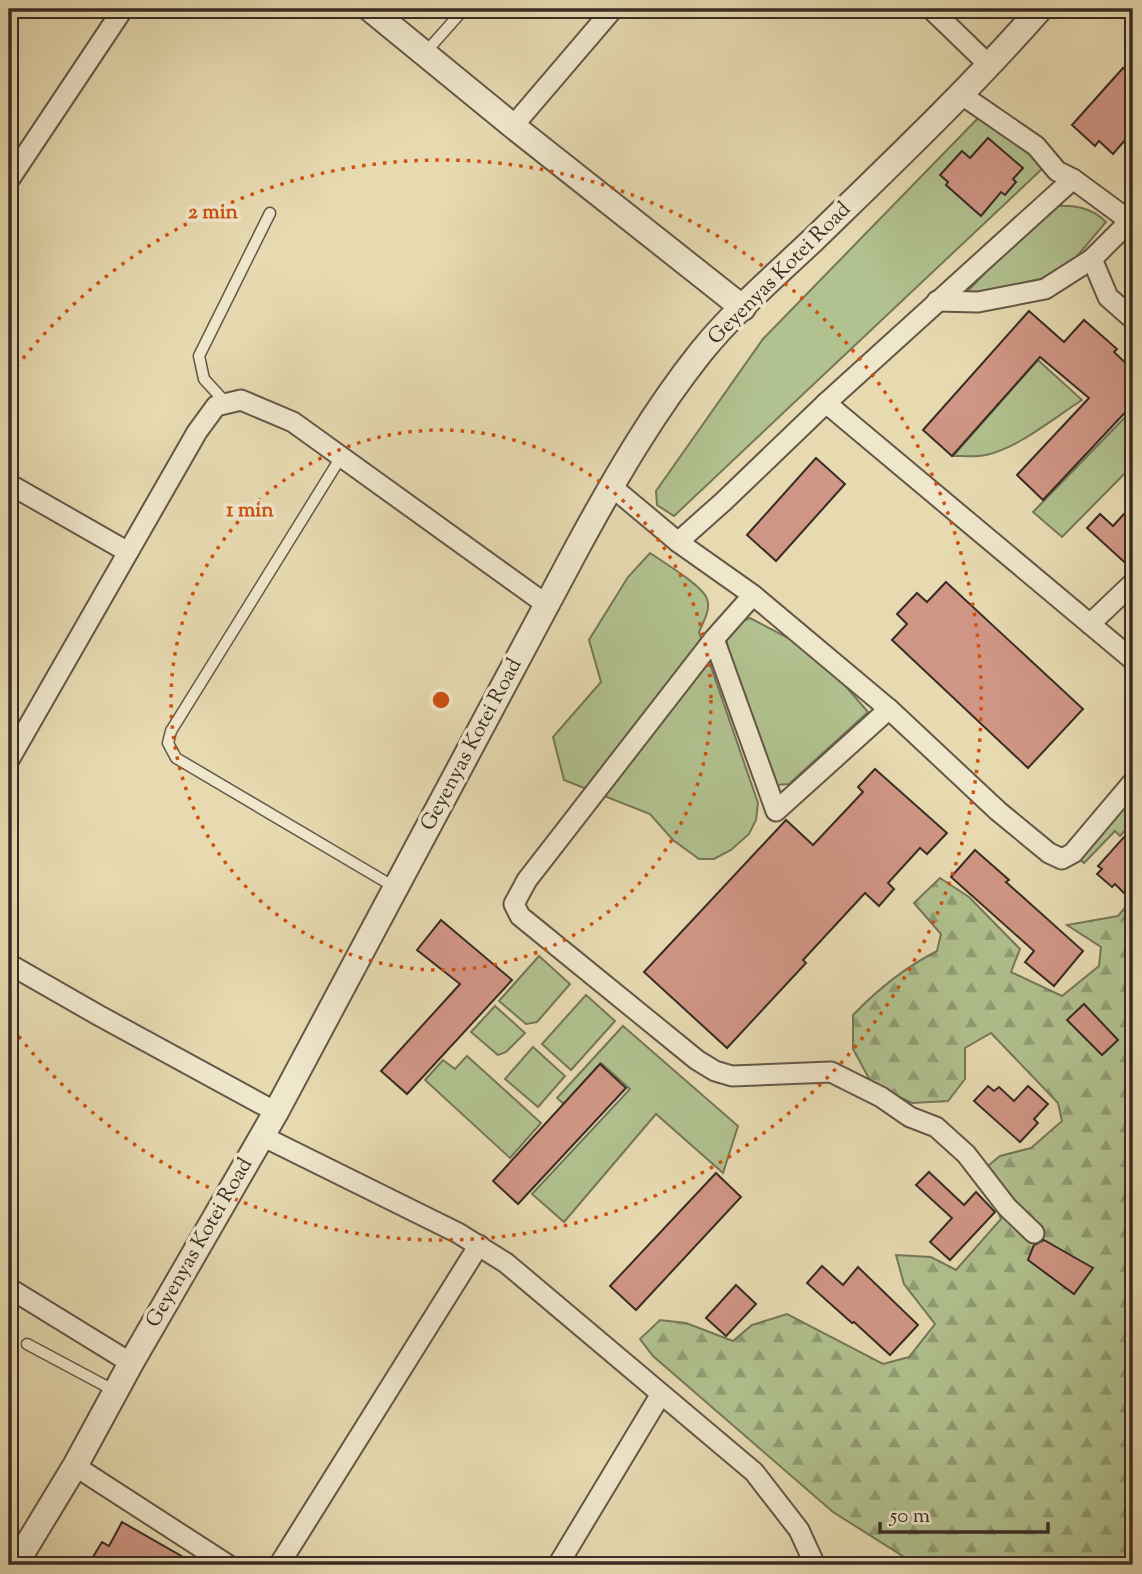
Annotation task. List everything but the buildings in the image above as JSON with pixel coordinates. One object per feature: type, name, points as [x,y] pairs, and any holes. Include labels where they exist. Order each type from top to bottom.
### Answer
[{"type":"street","points":[[9,178],[123,9]]},
{"type":"street","points":[[370,9],[743,308]]},
{"type":"street","points":[[513,126],[613,9]]},
{"type":"street","points":[[931,9],[990,66]]},
{"type":"street","name":"Geyenyas Kotei Road","points":[[15,1565],[75,1466],[131,1363],[276,1112],[611,486],[667,397],[703,349],[962,95],[1040,9]]},
{"type":"street","points":[[937,302],[978,302],[1045,289],[1092,260],[1132,220],[1057,171],[1036,146],[962,95]]},
{"type":"street","points":[[678,542],[1073,179]]},
{"type":"street","points":[[1092,260],[1108,297],[1133,318]]},
{"type":"street","points":[[9,760],[197,432],[216,406],[226,403],[241,400],[293,422],[547,604]]},
{"type":"street","points":[[826,404],[1133,660]]},
{"type":"street","points":[[9,484],[128,551]]},
{"type":"street","points":[[611,486],[678,542],[753,595],[889,709],[998,811],[1049,853],[1062,859],[1073,853],[1133,782]]},
{"type":"street","points":[[1090,624],[1133,583]]},
{"type":"street","points":[[753,595],[714,639],[527,880],[514,904],[520,916],[697,1060],[715,1071],[732,1076],[831,1072],[881,1097],[910,1117],[936,1127],[966,1154],[1007,1207],[1034,1233]]},
{"type":"street","points":[[714,639],[776,811],[889,709]]},
{"type":"street","points":[[9,964],[276,1112]]},
{"type":"street","points":[[262,1136],[480,1245],[506,1263],[754,1472],[799,1530],[815,1565]]},
{"type":"street","points":[[279,1565],[480,1245]]},
{"type":"street","points":[[9,1288],[131,1363]]},
{"type":"street","points":[[558,1565],[662,1394]]},
{"type":"street","points":[[75,1466],[228,1565]]},
{"type":"lane","points":[[424,53],[464,9]]},
{"type":"lane","points":[[226,403],[204,379],[200,356],[270,213]]},
{"type":"lane","points":[[341,457],[171,731],[168,743],[176,758],[396,888]]},
{"type":"lane","points":[[27,1344],[116,1391]]},
{"type":"green space","points":[[983,113],[1044,167],[674,516],[657,505],[656,491],[763,339]]},
{"type":"green space","points":[[1054,206],[1082,208],[1095,213],[1106,222],[1062,274],[1027,282],[989,296],[962,297],[1039,217]]},
{"type":"green space","points":[[1038,360],[1082,400],[1011,446],[986,455],[953,456]]},
{"type":"green space","points":[[1133,409],[1133,465],[1062,537],[1033,512]]},
{"type":"green space","points":[[650,553],[691,581],[707,599],[707,612],[699,632],[758,803],[756,820],[749,834],[731,850],[714,859],[699,859],[673,840],[650,814],[564,780],[553,737],[601,682],[589,640],[628,577]]},
{"type":"green space","points":[[750,618],[817,653],[868,712],[789,784],[776,785],[767,776],[726,640],[741,622]]},
{"type":"green space","points":[[1126,795],[1133,802],[1133,821],[1120,836],[1115,831],[1084,863],[1073,853]]},
{"type":"green space","points":[[940,878],[969,897],[1020,949],[1011,972],[1062,996],[1099,966],[1101,947],[1067,925],[1118,916],[1133,898],[1133,1565],[917,1565],[833,1512],[653,1356],[640,1339],[660,1320],[686,1323],[733,1341],[752,1325],[787,1314],[883,1364],[909,1357],[935,1324],[904,1284],[896,1255],[931,1257],[956,1270],[1001,1219],[983,1170],[1000,1156],[1031,1148],[1062,1121],[1058,1103],[991,1033],[965,1048],[965,1079],[948,1101],[912,1103],[872,1084],[853,1049],[853,1015],[892,979],[937,951],[941,934],[914,903]]},
{"type":"green space","points":[[539,956],[570,984],[537,1022],[526,1024],[499,1001]]},
{"type":"green space","points":[[586,995],[615,1021],[571,1070],[542,1044]]},
{"type":"green space","points":[[495,1006],[525,1033],[506,1052],[498,1055],[471,1032]]},
{"type":"green space","points":[[623,1026],[738,1126],[723,1173],[656,1114],[564,1222],[532,1194],[630,1089],[601,1063],[564,1104],[557,1098]]},
{"type":"green space","points":[[533,1047],[565,1076],[538,1107],[505,1079]]},
{"type":"green space","points":[[467,1056],[541,1123],[510,1158],[425,1080],[443,1060],[455,1069]]}]
